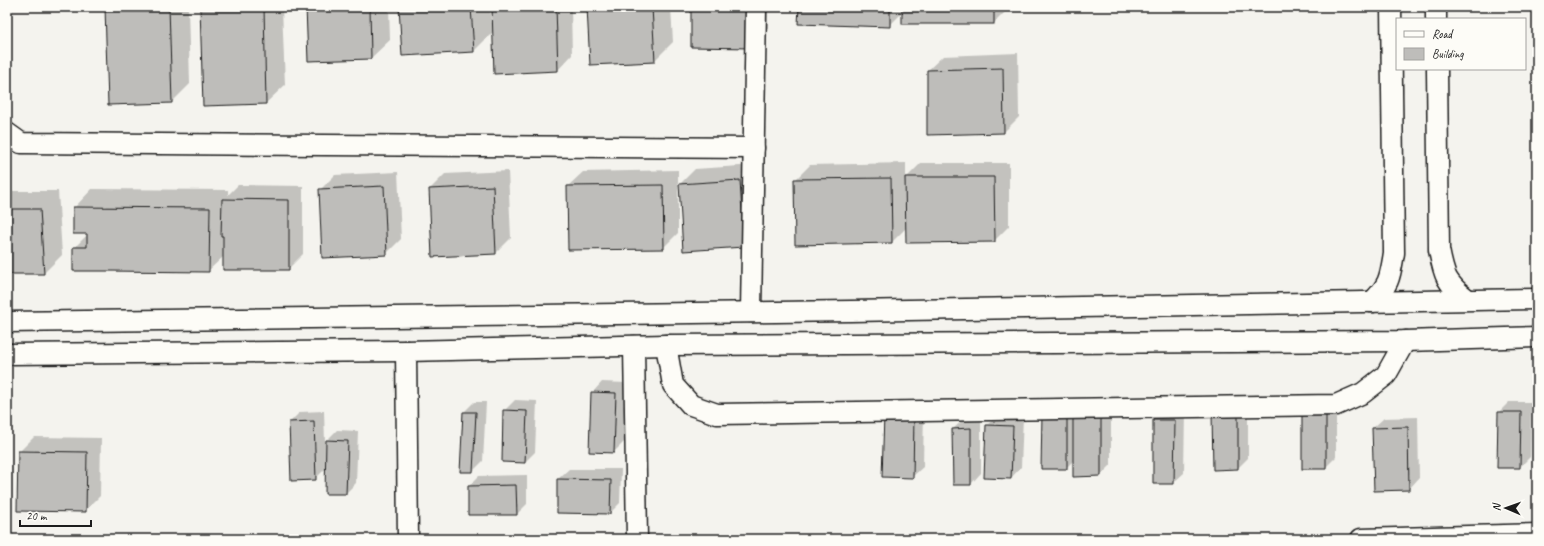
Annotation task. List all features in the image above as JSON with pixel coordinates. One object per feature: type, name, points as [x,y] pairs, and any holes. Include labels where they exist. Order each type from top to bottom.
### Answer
[{"type":"street","points":[[751,312],[756,7]]},
{"type":"street","points":[[1372,302],[1384,291],[1390,277],[1394,253],[1391,7]]},
{"type":"street","points":[[1436,7],[1436,18]]},
{"type":"street","points":[[1437,70],[1439,250],[1444,274],[1452,288],[1467,299]]},
{"type":"street","points":[[7,133],[21,143],[754,148]]},
{"type":"street","points":[[7,322],[851,311],[1467,299],[1537,299]]},
{"type":"street","points":[[851,311],[851,344]]},
{"type":"street","points":[[7,354],[406,351],[666,345],[1405,341],[1537,338]]},
{"type":"street","points":[[666,345],[673,385],[691,405],[717,414],[1336,405],[1363,393],[1386,375],[1405,341]]},
{"type":"street","points":[[634,346],[637,539]]},
{"type":"street","points":[[406,351],[408,539]]},
{"type":"street","points":[[1361,539],[1526,536]]},
{"type":"building","points":[[105,7],[169,7],[172,103],[108,105]]},
{"type":"building","points":[[200,7],[264,7],[266,104],[203,106]]},
{"type":"building","points":[[306,7],[370,7],[371,59],[308,61]]},
{"type":"building","points":[[399,7],[471,7],[474,52],[402,56]]},
{"type":"building","points":[[556,7],[558,71],[494,74],[492,8]]},
{"type":"building","points":[[587,7],[652,7],[655,62],[590,65]]},
{"type":"building","points":[[691,7],[750,7],[750,48],[691,47]]},
{"type":"building","points":[[799,7],[890,7],[890,27],[798,24]]},
{"type":"building","points":[[902,7],[994,7],[994,24],[902,24]]},
{"type":"building","points":[[1003,68],[1004,133],[927,135],[927,70]]},
{"type":"building","points":[[905,177],[994,177],[995,242],[906,243]]},
{"type":"building","points":[[891,178],[892,243],[795,245],[794,179]]},
{"type":"building","points":[[740,180],[744,247],[683,251],[679,184]]},
{"type":"building","points":[[663,185],[664,249],[568,250],[567,186]]},
{"type":"building","points":[[384,186],[387,255],[322,258],[319,189]]},
{"type":"building","points":[[493,186],[496,254],[432,257],[429,189]]},
{"type":"building","points":[[222,199],[289,200],[289,270],[223,270],[223,236],[221,236]]},
{"type":"building","points":[[73,207],[210,208],[209,272],[73,271],[73,247],[87,247],[87,234],[73,234]]},
{"type":"building","points":[[7,209],[40,209],[44,274],[7,274]]},
{"type":"building","points":[[591,392],[616,393],[614,453],[589,452]]},
{"type":"building","points":[[503,410],[527,411],[525,463],[502,462]]},
{"type":"building","points":[[1302,410],[1326,410],[1326,469],[1302,469]]},
{"type":"building","points":[[463,412],[476,412],[473,472],[460,472]]},
{"type":"building","points":[[1498,412],[1521,412],[1520,468],[1497,468]]},
{"type":"building","points":[[1212,413],[1238,413],[1238,469],[1213,470]]},
{"type":"building","points":[[1042,414],[1067,414],[1067,469],[1041,469]]},
{"type":"building","points":[[884,415],[914,416],[913,478],[882,477]]},
{"type":"building","points":[[1073,418],[1101,418],[1101,476],[1073,477]]},
{"type":"building","points":[[1153,420],[1175,420],[1174,484],[1153,484]]},
{"type":"building","points":[[314,421],[316,480],[291,481],[289,422]]},
{"type":"building","points":[[986,425],[1013,426],[1011,479],[984,478]]},
{"type":"building","points":[[1408,427],[1409,490],[1374,491],[1372,428]]},
{"type":"building","points":[[971,428],[971,485],[953,485],[952,429]]},
{"type":"building","points":[[326,440],[348,441],[346,494],[325,494]]},
{"type":"building","points":[[18,451],[87,452],[86,512],[17,511]]},
{"type":"building","points":[[557,479],[611,480],[610,514],[557,513]]},
{"type":"building","points":[[516,485],[517,515],[468,515],[468,486]]}]
